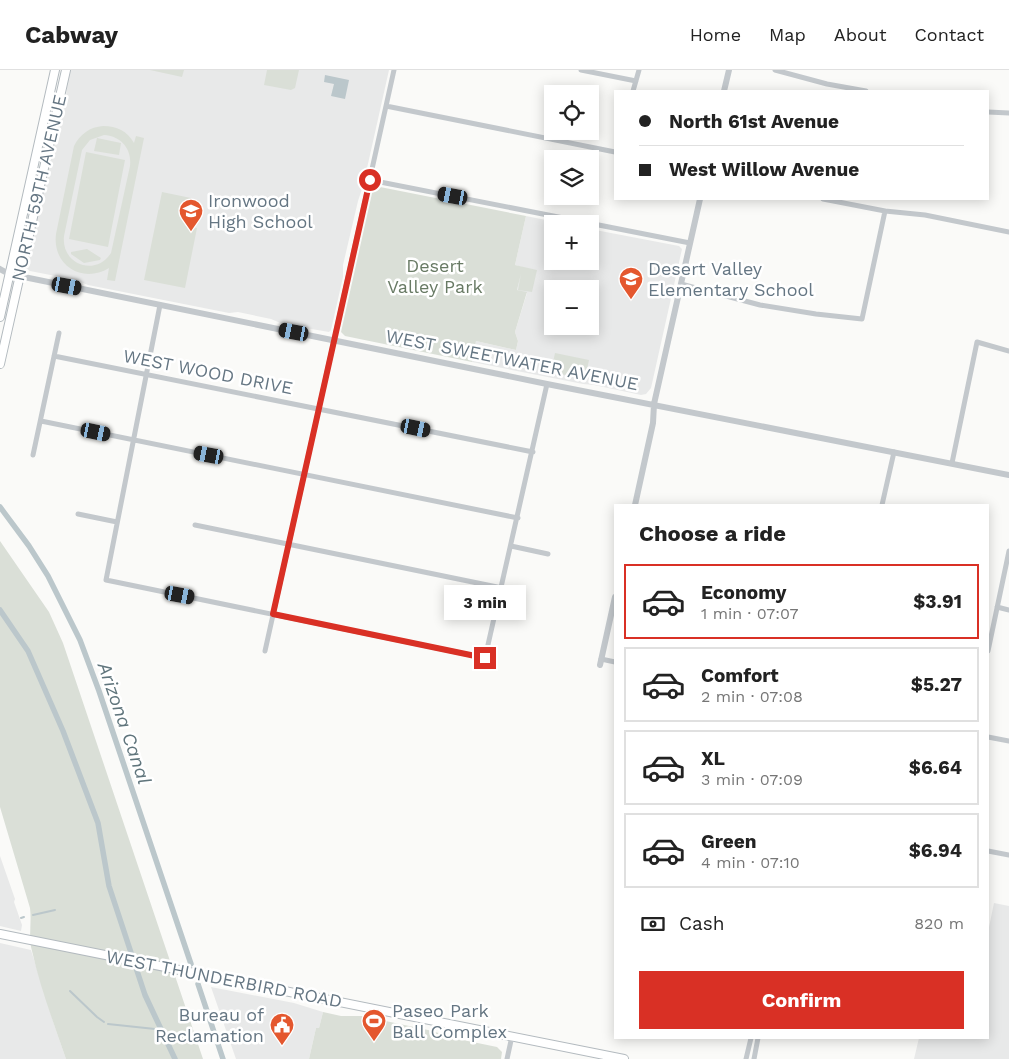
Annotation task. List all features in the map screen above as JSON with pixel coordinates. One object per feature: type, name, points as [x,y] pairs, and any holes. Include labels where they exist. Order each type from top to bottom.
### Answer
[{"type":"main road","name":"NORTH 59TH AVENUE","points":[[0,317],[55,70]]},
{"type":"main road","name":"NORTH 59TH AVENUE","points":[[0,364],[66,70]]},
{"type":"main road","points":[[51,90],[52,101],[57,109]]},
{"type":"main road","name":"WEST THUNDERBIRD ROAD","points":[[0,934],[624,1059]]},
{"type":"street","points":[[265,651],[394,70]]},
{"type":"street","points":[[582,70],[636,81]]},
{"type":"street","points":[[634,90],[639,70]]},
{"type":"street","points":[[724,90],[729,70]]},
{"type":"street","points":[[775,70],[827,84],[860,90]]},
{"type":"street","points":[[386,106],[614,152]]},
{"type":"street","points":[[989,112],[1009,113]]},
{"type":"street","points":[[370,180],[690,243]]},
{"type":"street","points":[[635,504],[653,423],[654,404],[700,200]]},
{"type":"street","points":[[828,200],[885,211],[925,215],[1009,232]]},
{"type":"street","points":[[681,284],[760,305],[862,319],[885,211]]},
{"type":"street","points":[[0,268],[10,274]]},
{"type":"street","points":[[0,275],[10,274]]},
{"type":"street","name":"WEST SWEETWATER AVENUE","points":[[10,274],[547,384],[1009,475]]},
{"type":"street","points":[[160,304],[106,580],[485,658],[547,384]]},
{"type":"street","points":[[33,454],[60,333]]},
{"type":"street","points":[[952,463],[977,342],[1009,351]]},
{"type":"street","name":"WEST WOOD DRIVE","points":[[54,356],[533,452]]},
{"type":"street","points":[[41,421],[518,518]]},
{"type":"street","points":[[882,504],[894,452]]},
{"type":"street","points":[[78,514],[117,522]]},
{"type":"street","points":[[195,525],[502,588]]},
{"type":"street","points":[[511,546],[548,554]]},
{"type":"street","points":[[989,646],[1009,551]]},
{"type":"street","points":[[614,601],[600,662],[614,662]]},
{"type":"street","points":[[997,607],[1009,610]]},
{"type":"street","points":[[989,737],[1009,741]]},
{"type":"street","points":[[989,851],[1009,855]]},
{"type":"street","points":[[506,1059],[512,1036]]},
{"type":"street","points":[[746,1059],[751,1039]]},
{"type":"street","points":[[754,1059],[758,1039]]},
{"type":"street","points":[[748,1048],[756,1050]]},
{"type":"shaded area","name":"Ironwood High School","points":[[69,70],[389,70],[343,265],[343,277],[331,330],[329,332],[283,324],[271,319],[238,312],[229,313],[88,285],[76,280],[26,269],[25,266],[49,156],[56,137],[66,96]]},
{"type":"shaded area","points":[[325,75],[349,80],[345,99],[331,96],[334,84],[324,82]]},
{"type":"shaded area","name":"Desert Valley Elementary School","points":[[526,216],[544,220],[544,270],[599,270],[599,231],[679,246],[682,249],[651,388],[646,394],[641,395],[472,362],[476,341],[516,350],[518,341],[515,332],[527,293],[517,290],[522,267],[515,265]]},
{"type":"shaded area","points":[[0,856],[15,899],[14,902],[22,925],[21,931],[0,926]]},
{"type":"shaded area","points":[[994,903],[1009,906],[1009,1059],[914,1059],[919,1039],[989,1039],[989,927]]},
{"type":"shaded area","points":[[0,943],[31,950],[66,1059],[0,1059]]},
{"type":"shaded area","points":[[211,987],[294,1003],[323,1012],[319,1028],[316,1028],[309,1059],[236,1059]]},
{"type":"green space","points":[[150,70],[184,70],[182,77]]},
{"type":"green space","points":[[267,70],[299,70],[295,88],[291,90],[264,85]]},
{"type":"green space","points":[[103,126],[121,130],[134,143],[136,136],[144,138],[115,281],[107,280],[109,268],[89,274],[71,269],[59,255],[56,245],[56,234],[74,146],[86,132]],"holes":[[[104,135],[110,136],[124,144],[129,154],[130,166],[111,253],[97,265],[89,266],[81,264],[68,254],[64,236],[82,150],[90,140]]]},
{"type":"green space","points":[[97,138],[121,143],[119,155],[94,151]]},
{"type":"green space","points":[[86,152],[125,160],[108,247],[69,239]]},
{"type":"green space","name":"Desert Valley Park","points":[[375,186],[526,216],[515,265],[537,270],[532,292],[518,290],[521,274],[517,290],[527,292],[515,332],[518,341],[516,350],[476,341],[472,362],[345,336],[341,332]]},
{"type":"green space","points":[[162,192],[191,198],[186,226],[197,228],[185,288],[144,280]]},
{"type":"green space","points":[[87,249],[101,258],[100,260],[84,263],[71,254],[71,252]]},
{"type":"green space","points":[[555,353],[589,360],[585,379],[551,372]]},
{"type":"green space","points":[[0,541],[49,612],[63,643],[203,1059],[66,1059],[35,965],[30,940],[30,908],[0,807]]},
{"type":"green space","points":[[323,1012],[341,1016],[362,1016],[497,1047],[502,1052],[501,1059],[309,1059],[316,1028],[319,1028]]},
{"type":"waterway","name":"Arizona Canal","points":[[0,507],[29,546],[48,576],[80,640],[191,964]]},
{"type":"waterway","points":[[0,610],[28,651],[63,731],[98,823],[109,886],[145,995],[175,1059]]},
{"type":"waterway","points":[[33,915],[55,910]]},
{"type":"waterway","points":[[198,984],[223,1059]]},
{"type":"waterway","points":[[70,991],[104,1022]]},
{"type":"waterway","points":[[108,1024],[155,1029],[162,1028]]},
{"type":"place","name":"Ironwood High School","points":[[191,232]]},
{"type":"place","name":"Desert Valley Elementary School","points":[[631,300]]},
{"type":"place","name":"Paseo Park Ball Complex","points":[[374,1042]]},
{"type":"place","name":"Bureau of Reclamation","points":[[282,1046]]},
{"type":"route","points":[[370,180],[273,614],[485,658]]}]
